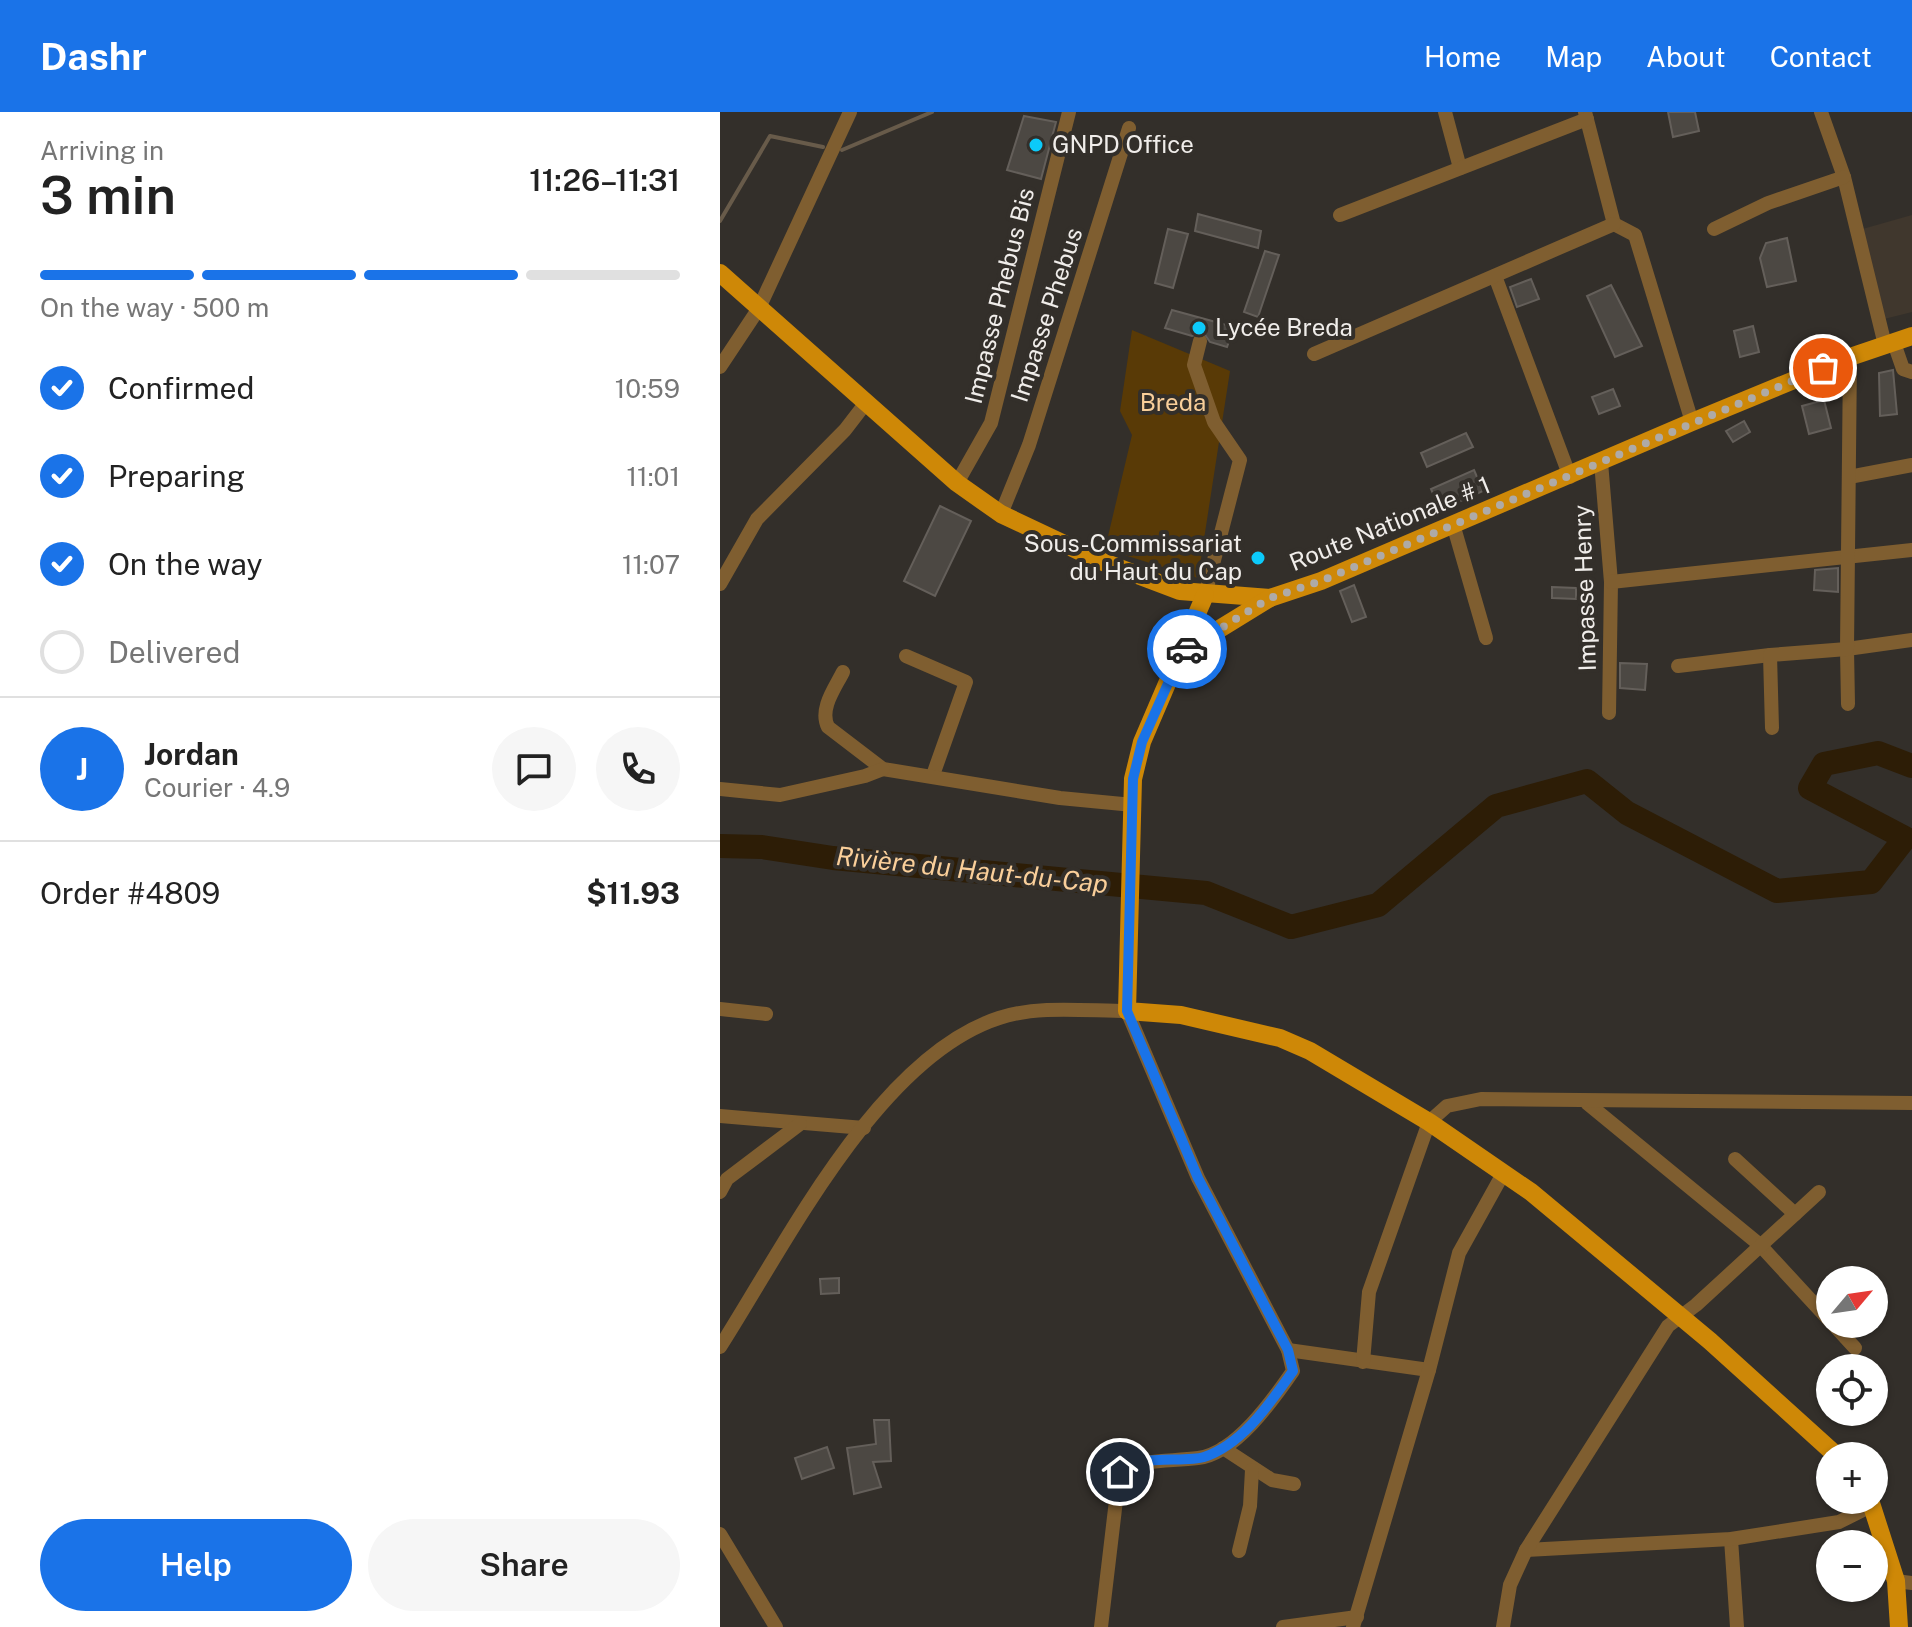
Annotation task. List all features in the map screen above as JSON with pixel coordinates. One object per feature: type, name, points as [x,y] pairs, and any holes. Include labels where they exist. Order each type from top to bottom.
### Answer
[{"type":"main road","name":"Route Nationale # 1","points":[[720,273],[957,483],[1001,514],[1098,560],[1180,591],[1205,595],[1270,598],[1321,581],[1570,477],[1692,422],[1850,357],[1912,336]]},
{"type":"main road","points":[[1205,595],[1142,742],[1133,779],[1127,1011],[1181,1015],[1280,1038],[1310,1051],[1429,1122],[1504,1172],[1679,1317],[1821,1442]]},
{"type":"main road","points":[[1182,652],[1270,598]]},
{"type":"main road","points":[[1877,1514],[1904,1582],[1899,1627]]},
{"type":"street","points":[[720,367],[759,308],[850,112]]},
{"type":"street","name":"Impasse Phebus Bis","points":[[957,483],[991,423],[1069,112]]},
{"type":"street","points":[[1445,112],[1460,168]]},
{"type":"street","points":[[1821,112],[1844,177],[1889,344],[1903,369],[1912,372]]},
{"type":"street","points":[[1340,215],[1586,116],[1614,224],[1635,235],[1692,422]]},
{"type":"street","name":"Impasse Phebus","points":[[1001,514],[1029,445],[1129,128]]},
{"type":"street","points":[[1714,229],[1768,203],[1844,177]]},
{"type":"street","points":[[1314,354],[1614,224]]},
{"type":"street","points":[[1495,276],[1570,477]]},
{"type":"street","points":[[1200,341],[1194,365],[1214,422],[1240,460],[1205,595]]},
{"type":"street","points":[[1848,704],[1850,357]]},
{"type":"street","points":[[720,584],[757,519],[865,404]]},
{"type":"street","name":"Impasse Henry","points":[[1601,462],[1611,582],[1609,713]]},
{"type":"street","points":[[1849,477],[1912,465]]},
{"type":"street","points":[[1453,524],[1486,638]]},
{"type":"street","points":[[1611,582],[1912,550]]},
{"type":"street","points":[[1678,666],[1912,640]]},
{"type":"street","points":[[1770,655],[1772,728]]},
{"type":"street","points":[[906,656],[966,682],[933,775]]},
{"type":"street","points":[[843,672],[824,712],[824,720],[828,727],[883,769]]},
{"type":"street","points":[[720,789],[780,795],[883,769],[1060,798],[1133,805]]},
{"type":"street","points":[[720,1009],[766,1014]]},
{"type":"street","points":[[720,1347],[826,1179],[910,1072],[953,1038],[1001,1017],[1059,1010],[1127,1011],[1198,1178],[1288,1350],[1293,1371],[1265,1410],[1223,1448],[1201,1458],[1123,1467],[1117,1492],[1101,1627]]},
{"type":"street","points":[[1363,1362],[1369,1292],[1429,1122],[1447,1106],[1461,1102],[1788,1100],[1912,1103]]},
{"type":"street","points":[[1587,1103],[1760,1245],[1816,1306]]},
{"type":"street","points":[[720,1116],[864,1128]]},
{"type":"street","points":[[720,1192],[735,1172],[800,1124]]},
{"type":"street","points":[[1735,1159],[1795,1214]]},
{"type":"street","points":[[1283,1627],[1355,1622],[1429,1370],[1459,1253],[1504,1172]]},
{"type":"street","points":[[1503,1627],[1510,1585],[1526,1550],[1660,1336],[1819,1192]]},
{"type":"street","points":[[1846,1338],[1855,1348]]},
{"type":"street","points":[[1288,1350],[1429,1370]]},
{"type":"street","points":[[1223,1448],[1252,1470],[1272,1480],[1294,1484]]},
{"type":"street","points":[[1239,1551],[1250,1506],[1252,1470]]},
{"type":"street","points":[[1526,1550],[1731,1539],[1839,1522],[1852,1514]]},
{"type":"street","points":[[720,1534],[776,1627]]},
{"type":"street","points":[[1731,1539],[1737,1627]]},
{"type":"shaded area","points":[[1912,215],[1912,312],[1876,321],[1859,230]]},
{"type":"green space","name":"Breda","points":[[1132,330],[1230,371],[1198,578],[1105,549],[1132,435],[1120,411]]},
{"type":"building","points":[[1668,112],[1695,112],[1699,131],[1673,137]]},
{"type":"building","name":"GNPD Office","points":[[1024,116],[1056,122],[1041,179],[1007,170]]},
{"type":"building","points":[[1198,214],[1261,231],[1258,248],[1195,231]]},
{"type":"building","points":[[1168,229],[1188,234],[1173,288],[1155,283]]},
{"type":"building","points":[[1787,238],[1796,281],[1767,287],[1760,258],[1766,243]]},
{"type":"building","points":[[1265,251],[1279,255],[1258,317],[1244,312]]},
{"type":"building","points":[[1531,279],[1539,299],[1517,307],[1510,287]]},
{"type":"building","points":[[1611,285],[1642,346],[1615,357],[1587,296]]},
{"type":"building","points":[[1172,310],[1234,327],[1227,347],[1210,342],[1203,332],[1192,336],[1165,328]]},
{"type":"building","points":[[1753,326],[1759,352],[1740,357],[1734,331]]},
{"type":"building","points":[[1893,370],[1897,414],[1880,416],[1879,373]]},
{"type":"building","points":[[1613,389],[1620,406],[1599,414],[1592,397]]},
{"type":"building","points":[[1824,400],[1831,428],[1809,434],[1802,406]]},
{"type":"building","points":[[1744,421],[1750,432],[1733,442],[1726,431]]},
{"type":"building","points":[[1466,433],[1473,447],[1427,467],[1421,453]]},
{"type":"building","points":[[1474,470],[1483,491],[1440,510],[1431,489]]},
{"type":"building","points":[[940,506],[971,521],[935,596],[904,581]]},
{"type":"building","points":[[1838,568],[1838,592],[1814,590],[1815,570]]},
{"type":"building","points":[[1354,585],[1366,617],[1352,622],[1340,591]]},
{"type":"building","points":[[1552,587],[1576,588],[1576,599],[1552,598]]},
{"type":"building","points":[[1620,663],[1647,664],[1645,690],[1620,688]]},
{"type":"building","points":[[839,1278],[839,1293],[821,1294],[820,1279]]},
{"type":"building","points":[[874,1420],[889,1420],[891,1461],[873,1462],[881,1487],[854,1494],[847,1448],[876,1444]]},
{"type":"building","points":[[827,1447],[834,1468],[802,1479],[795,1458]]},
{"type":"waterway","points":[[842,150],[932,112]]},
{"type":"waterway","points":[[720,221],[770,136],[823,147]]},
{"type":"waterway","name":"Rivière du Haut-du-Cap","points":[[720,846],[762,847],[833,858],[1206,893],[1291,927],[1378,905],[1496,806],[1587,781],[1627,813],[1777,891],[1871,882],[1905,838],[1810,788],[1824,764],[1878,753],[1912,766]]},
{"type":"way so far","points":[[1187,649],[1270,598],[1321,581],[1823,368]]},
{"type":"place","name":"GNPD Office","points":[[1036,145]]},
{"type":"place","name":"Lycée Breda","points":[[1199,328]]},
{"type":"place","name":"Sous-Commissariat du Haut du Cap","points":[[1258,558]]},
{"type":"route","points":[[1120,1472],[1123,1467],[1156,1460],[1201,1458],[1223,1448],[1265,1410],[1293,1371],[1288,1350],[1198,1178],[1127,1011],[1133,779],[1142,742],[1182,652],[1187,649]]}]
